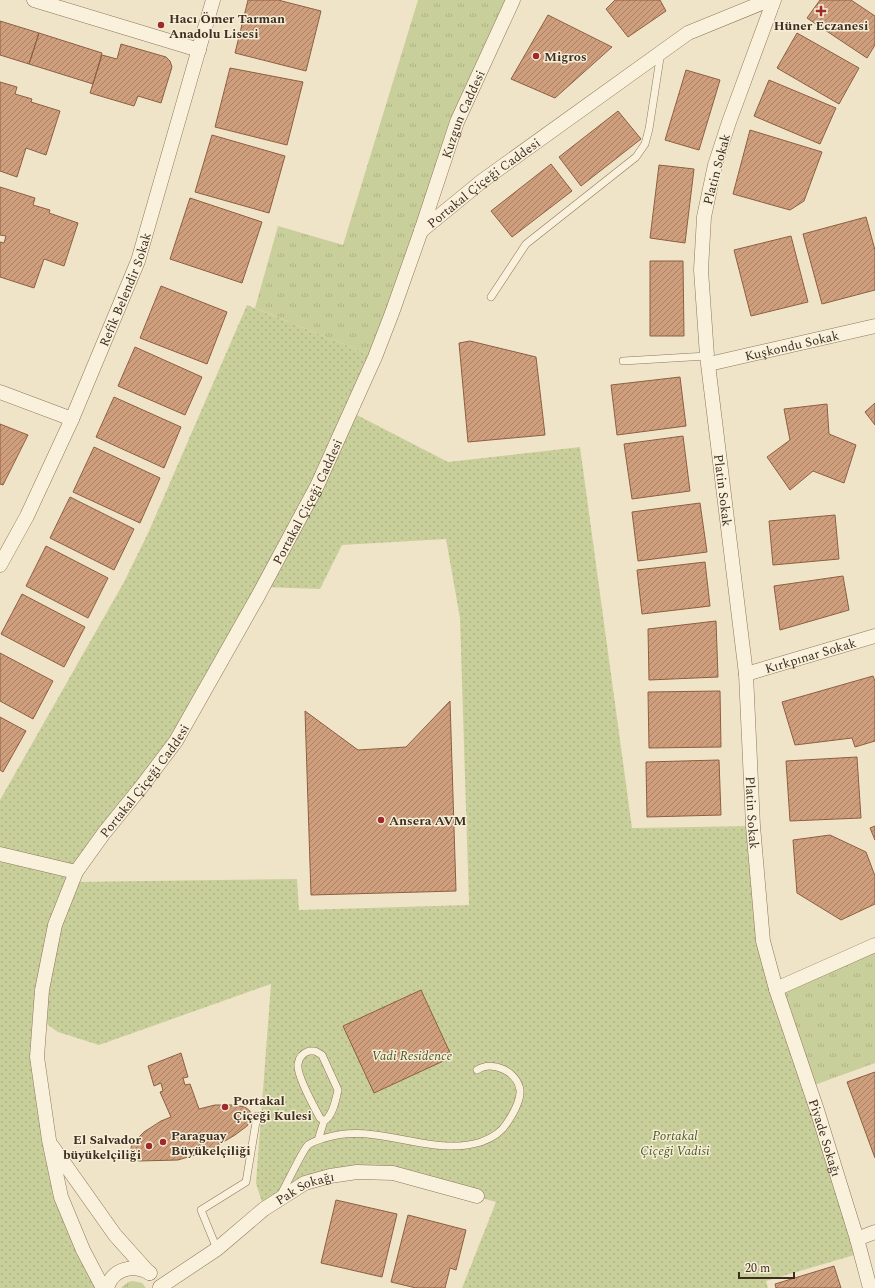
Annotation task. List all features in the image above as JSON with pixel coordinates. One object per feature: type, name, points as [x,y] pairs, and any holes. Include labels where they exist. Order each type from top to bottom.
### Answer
[{"type":"street","points":[[34,0],[199,50]]},
{"type":"street","name":"Refik Belendir Sokak","points":[[0,565],[26,516],[72,418],[138,261],[213,0]]},
{"type":"street","name":"Kuzgun Caddesi","points":[[422,231],[457,122],[513,0]]},
{"type":"street","name":"Portakal Çiçeği Caddesi","points":[[103,1288],[83,1250],[61,1197],[49,1140],[37,1057],[42,990],[55,925],[76,872],[104,833],[176,741],[258,596],[317,486],[369,371],[422,231],[482,181],[688,33],[769,0]]},
{"type":"street","name":"Platin Sokak","points":[[774,0],[729,122],[715,165],[704,217],[701,270],[708,360],[746,674],[753,826],[763,941],[776,989]]},
{"type":"street","name":"Kuşkondu Sokak","points":[[708,360],[875,326]]},
{"type":"street","points":[[0,392],[72,418]]},
{"type":"street","name":"Kırkpınar Sokak","points":[[746,674],[875,636]]},
{"type":"street","points":[[0,854],[76,872]]},
{"type":"street","points":[[776,989],[875,945]]},
{"type":"street","name":"Piyade Sokağı","points":[[776,989],[817,1110],[857,1239],[870,1288]]},
{"type":"street","name":"Portakal Çiçeği Caddesi","points":[[49,1140],[114,1235],[156,1279],[160,1287]]},
{"type":"street","name":"Pak Sokağı","points":[[160,1287],[218,1249],[264,1209],[305,1183],[330,1176],[357,1172],[393,1173],[477,1196]]},
{"type":"street","points":[[857,1239],[875,1232]]},
{"type":"street","points":[[107,1288],[108,1283],[122,1270],[131,1268],[141,1269],[149,1273]]},
{"type":"lane","points":[[491,297],[526,244],[636,157],[645,144],[649,129],[661,52]]},
{"type":"lane","points":[[623,361],[708,360]]},
{"type":"lane","points":[[318,1140],[324,1121],[328,1118],[338,1090],[322,1055],[315,1051],[309,1051],[303,1053],[297,1065],[299,1074],[320,1118],[324,1121]]},
{"type":"lane","points":[[277,1201],[307,1146],[318,1140],[336,1134],[357,1133],[387,1136],[423,1144],[450,1146],[472,1145],[499,1134],[506,1125],[519,1099],[520,1089],[517,1081],[511,1074],[504,1070],[494,1066],[486,1066],[477,1070]]},
{"type":"lane","points":[[218,1249],[201,1210],[246,1182],[257,1116]]},
{"type":"green space","points":[[418,0],[513,0],[457,122],[375,357],[255,308],[278,226],[343,245]]},
{"type":"green space","name":"Portakal Çiçeği Vadisi","points":[[247,305],[375,357],[351,412],[448,462],[580,447],[632,828],[753,826],[763,941],[861,1253],[766,1281],[768,1288],[462,1288],[496,1202],[393,1173],[330,1176],[264,1209],[256,1183],[271,984],[99,1045],[58,1032],[38,1018],[54,1169],[103,1288],[0,1288],[0,800],[124,582],[149,531]],"holes":[[[446,539],[460,618],[469,905],[299,910],[297,879],[71,882],[176,741],[263,587],[320,589],[342,545]]]},
{"type":"green space","points":[[875,945],[875,1063],[809,1087],[776,989]]},
{"type":"green space","points":[[133,1281],[142,1283],[146,1288],[121,1288],[128,1282]]},
{"type":"building","points":[[248,0],[278,0],[321,11],[306,71],[235,53]]},
{"type":"building","points":[[615,0],[660,0],[666,11],[628,37],[606,9]]},
{"type":"building","points":[[820,0],[851,0],[875,16],[875,45],[867,58],[807,18]]},
{"type":"building","points":[[548,15],[612,47],[555,98],[511,79]]},
{"type":"building","points":[[0,21],[39,33],[29,64],[0,55]]},
{"type":"building","points":[[39,33],[102,53],[93,84],[29,64]]},
{"type":"building","points":[[797,33],[859,68],[839,104],[777,68]]},
{"type":"building","points":[[121,44],[166,57],[170,61],[172,67],[161,103],[138,96],[134,106],[90,93],[102,55],[117,59]]},
{"type":"building","points":[[230,68],[303,82],[287,145],[215,127]]},
{"type":"building","points":[[686,70],[720,80],[699,150],[665,140]]},
{"type":"building","points":[[769,80],[836,108],[820,144],[754,116]]},
{"type":"building","points":[[0,82],[17,87],[15,94],[32,99],[31,102],[60,111],[46,155],[26,148],[17,177],[0,171]]},
{"type":"building","points":[[618,111],[641,139],[581,186],[559,157]]},
{"type":"building","points":[[750,130],[822,152],[804,201],[790,210],[733,194]]},
{"type":"building","points":[[212,135],[285,156],[269,213],[195,192]]},
{"type":"building","points":[[551,164],[572,191],[512,237],[491,211]]},
{"type":"building","points":[[659,165],[694,169],[685,243],[650,238]]},
{"type":"building","points":[[0,187],[35,198],[33,205],[50,210],[49,213],[78,223],[64,266],[44,259],[34,288],[0,277],[0,242],[4,243],[6,236],[0,235]]},
{"type":"building","points":[[190,198],[262,222],[242,283],[170,259]]},
{"type":"building","points":[[866,217],[875,250],[875,290],[822,304],[803,234]]},
{"type":"building","points":[[791,236],[808,302],[751,316],[734,250]]},
{"type":"building","points":[[650,261],[683,261],[684,336],[650,336]]},
{"type":"building","points":[[161,286],[227,312],[207,364],[140,338]]},
{"type":"building","points":[[470,341],[536,357],[545,435],[468,442],[459,343]]},
{"type":"building","points":[[135,347],[202,377],[185,415],[118,386]]},
{"type":"building","points":[[680,377],[686,426],[617,435],[611,385]]},
{"type":"building","points":[[114,397],[181,427],[164,468],[96,437]]},
{"type":"building","points":[[875,403],[875,425],[865,412]]},
{"type":"building","points":[[827,404],[829,434],[856,445],[844,483],[813,471],[790,490],[767,457],[790,440],[784,409]]},
{"type":"building","points":[[0,424],[28,435],[3,485],[0,484]]},
{"type":"building","points":[[683,436],[690,491],[632,499],[624,444]]},
{"type":"building","points":[[94,447],[160,478],[140,523],[73,492]]},
{"type":"building","points":[[70,497],[134,529],[114,570],[50,538]]},
{"type":"building","points":[[700,503],[707,552],[638,561],[632,512]]},
{"type":"building","points":[[835,515],[839,559],[773,565],[769,521]]},
{"type":"building","points":[[46,546],[108,578],[88,618],[26,586]]},
{"type":"building","points":[[705,562],[710,606],[642,614],[637,570]]},
{"type":"building","points":[[843,576],[849,610],[780,630],[774,586]]},
{"type":"building","points":[[22,594],[85,627],[64,667],[1,634]]},
{"type":"building","points":[[716,621],[718,677],[649,680],[648,629]]},
{"type":"building","points":[[0,653],[53,681],[33,719],[0,701]]},
{"type":"building","points":[[873,676],[875,681],[875,741],[855,747],[852,738],[795,745],[782,702]]},
{"type":"building","points":[[720,691],[721,747],[649,748],[648,692]]},
{"type":"building","name":"Ansera AVM","points":[[450,701],[456,891],[311,895],[305,711],[358,750],[406,747]]},
{"type":"building","points":[[0,717],[26,731],[3,772],[0,770]]},
{"type":"building","points":[[857,757],[861,818],[790,821],[786,761]]},
{"type":"building","points":[[719,760],[721,815],[647,817],[646,762]]},
{"type":"building","points":[[875,826],[875,840],[870,828]]},
{"type":"building","points":[[830,835],[866,852],[875,876],[875,904],[841,920],[797,893],[793,840]]},
{"type":"building","points":[[421,990],[452,1057],[374,1093],[343,1026]]},
{"type":"building","name":"Portakal Çiçeği Kulesi","points":[[181,1053],[188,1077],[183,1078],[185,1085],[190,1084],[199,1109],[215,1105],[245,1107],[250,1111],[251,1119],[247,1126],[235,1135],[208,1151],[178,1160],[139,1161],[132,1157],[130,1152],[132,1144],[144,1132],[161,1121],[171,1117],[160,1092],[163,1091],[161,1083],[154,1086],[148,1066]]},
{"type":"building","points":[[875,1072],[875,1158],[847,1082]]},
{"type":"building","points":[[336,1200],[397,1214],[382,1277],[321,1263]]},
{"type":"building","points":[[408,1215],[466,1230],[456,1270],[450,1268],[445,1288],[416,1288],[391,1282]]},
{"type":"building","points":[[834,1266],[841,1288],[776,1288],[775,1284]]},
{"type":"place","name":"Hüner Eczanesi","points":[[821,11]]},
{"type":"place","name":"Hacı Ömer Tarman Anadolu Lisesi","points":[[161,25]]},
{"type":"place","name":"Migros","points":[[536,56]]},
{"type":"place","name":"Ansera AVM","points":[[381,820]]},
{"type":"place","name":"Portakal Çiçeği Kulesi","points":[[225,1107]]},
{"type":"place","name":"Paraguay Büyükelçiliği","points":[[163,1142]]},
{"type":"place","name":"El Salvador büyükelçiliği","points":[[149,1146]]},
{"type":"park label","name":"Vadi Residence","points":[[412,1055]]}]
